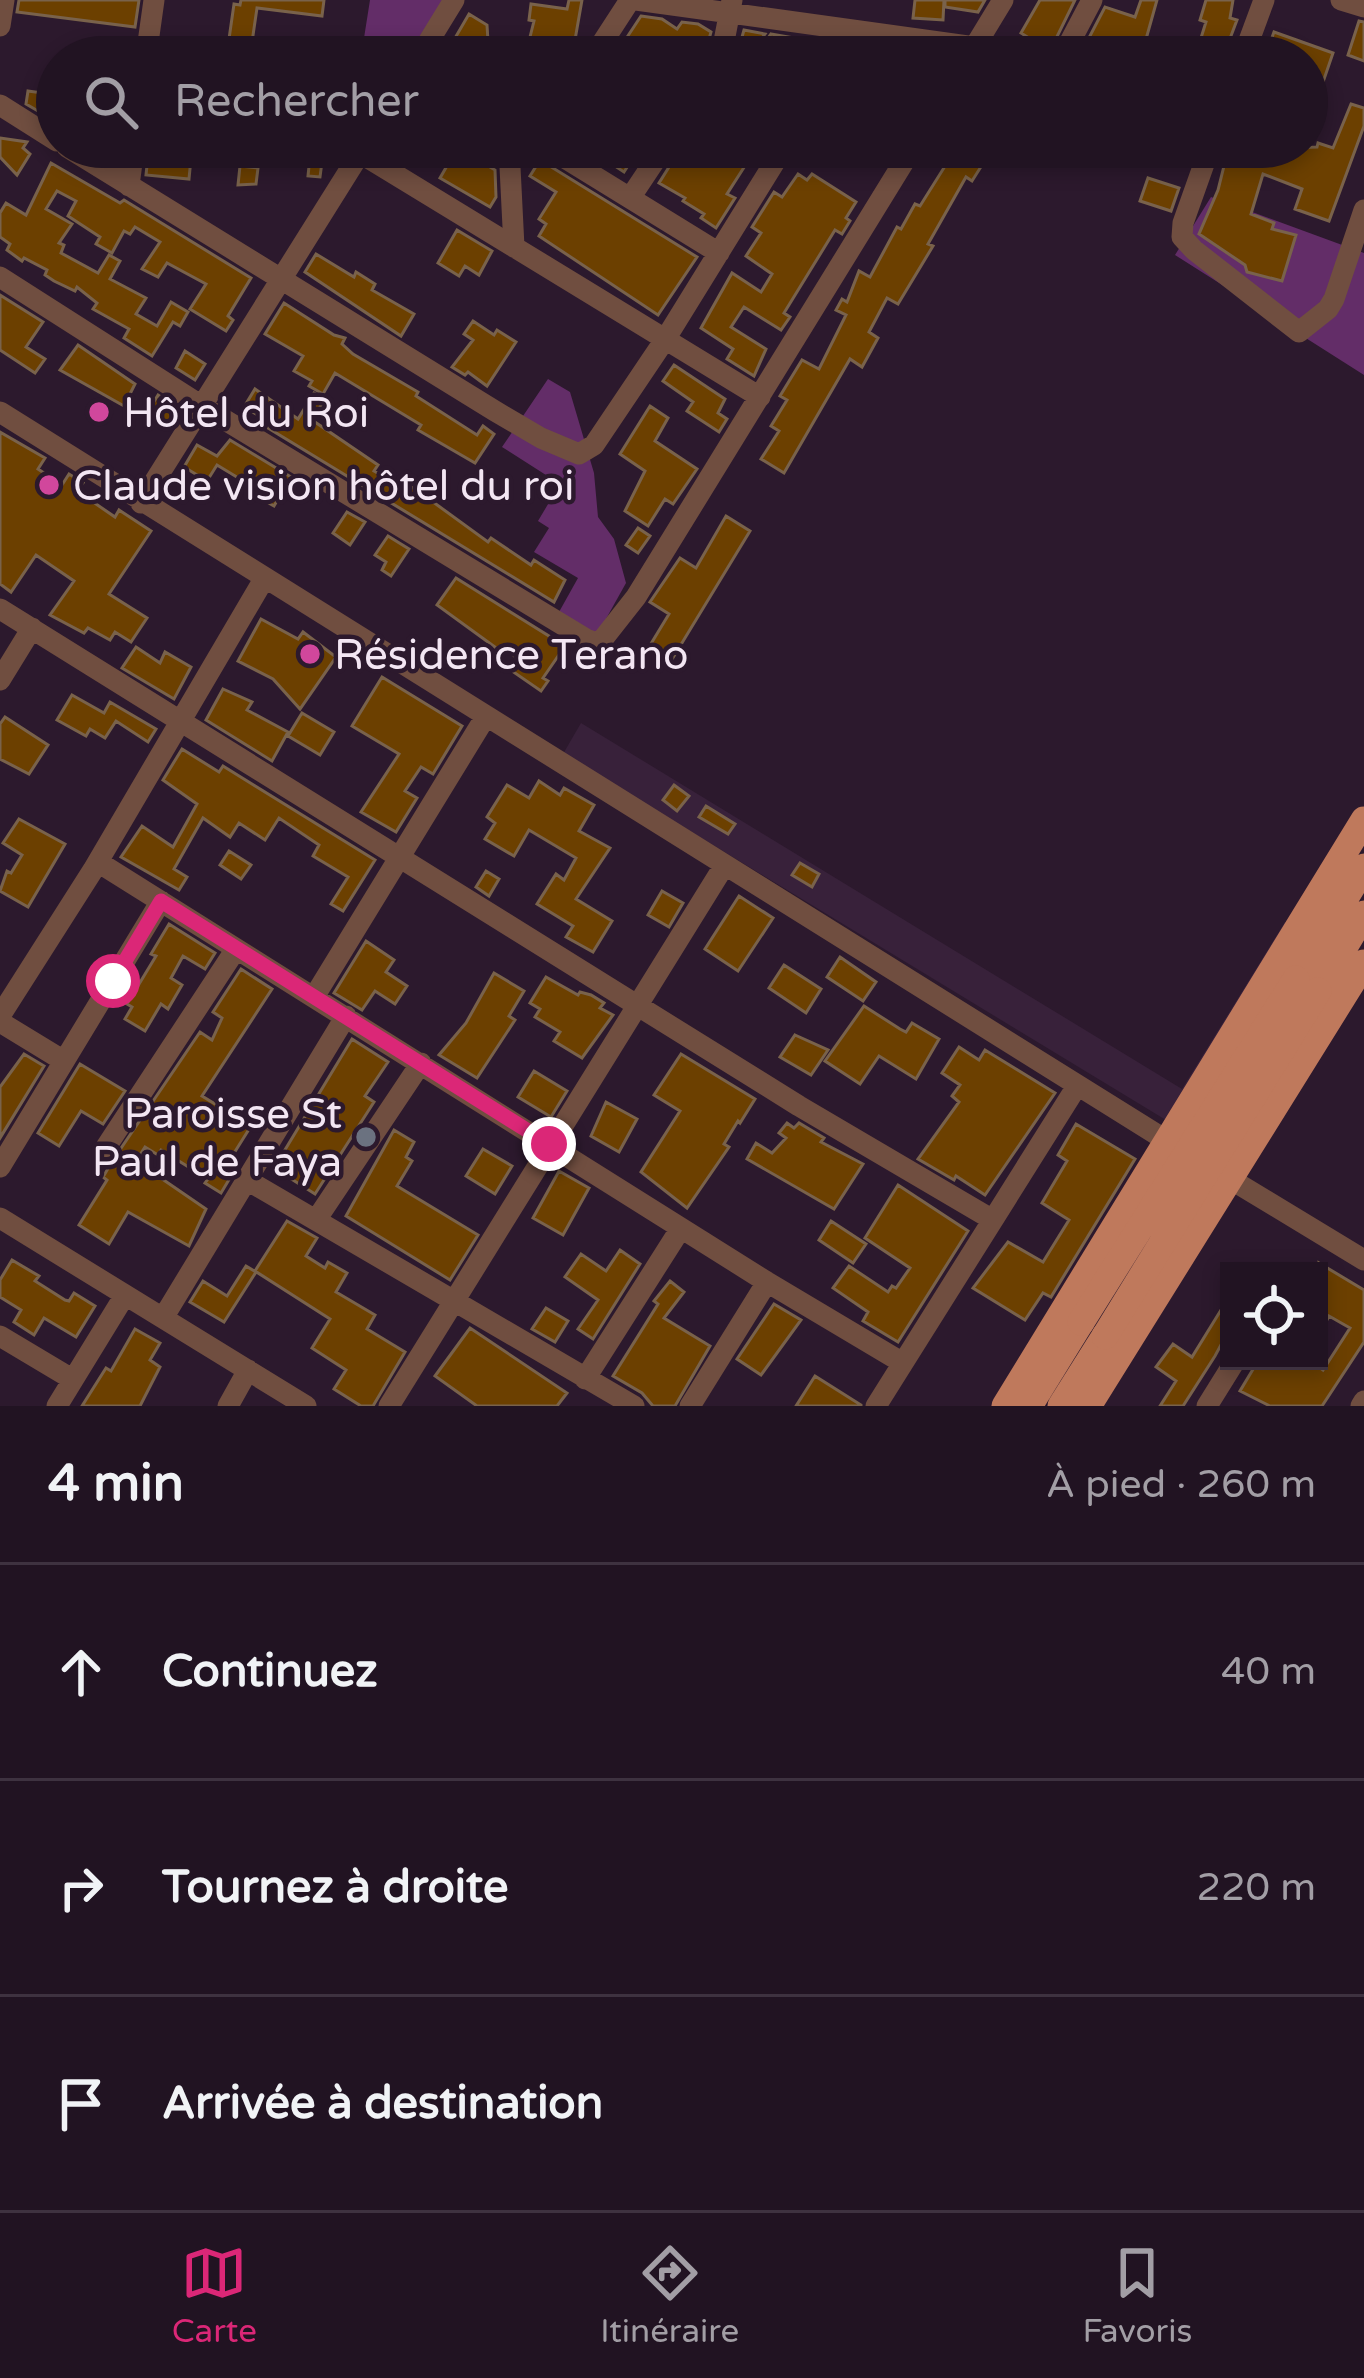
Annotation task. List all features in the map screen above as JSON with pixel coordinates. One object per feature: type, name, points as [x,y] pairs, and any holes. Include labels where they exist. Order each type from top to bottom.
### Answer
[{"type":"main road","points":[[1006,1406],[1364,820]]},
{"type":"main road","points":[[1029,1406],[1093,1329],[1307,985],[1364,866]]},
{"type":"main road","points":[[1307,985],[1364,914]]},
{"type":"main road","points":[[1088,1406],[1364,963]]},
{"type":"main road","points":[[1061,1406],[1093,1329]]},
{"type":"street","points":[[0,26],[4,0]]},
{"type":"street","points":[[149,36],[154,0]]},
{"type":"street","points":[[432,36],[454,0]]},
{"type":"street","points":[[608,36],[633,0],[731,7],[883,36]]},
{"type":"street","points":[[982,36],[1003,0]]},
{"type":"street","points":[[1074,36],[1092,0]]},
{"type":"street","points":[[1251,36],[1264,0]]},
{"type":"street","points":[[1341,0],[1364,7]]},
{"type":"street","points":[[852,36],[855,31]]},
{"type":"street","points":[[0,105],[36,127]]},
{"type":"street","points":[[102,168],[510,420],[579,454],[594,445],[666,338],[771,168]]},
{"type":"street","points":[[129,185],[131,168]]},
{"type":"street","points":[[140,502],[351,168]]},
{"type":"street","points":[[390,168],[760,397]]},
{"type":"street","points":[[510,168],[514,247]]},
{"type":"street","points":[[581,168],[718,253]]},
{"type":"street","points":[[630,198],[650,168]]},
{"type":"street","points":[[0,277],[202,406],[599,644],[636,597],[900,168]]},
{"type":"street","points":[[1203,168],[1182,237],[1299,332],[1334,299],[1364,210]]},
{"type":"street","points":[[0,412],[1077,1086],[1364,1260]]},
{"type":"street","points":[[64,1061],[0,1019],[264,579]]},
{"type":"street","points":[[0,609],[799,1106],[993,1220]]},
{"type":"street","points":[[0,680],[32,628]]},
{"type":"street","points":[[314,997],[486,716]]},
{"type":"street","points":[[98,862],[903,1363]]},
{"type":"street","points":[[389,1406],[724,866]]},
{"type":"street","points":[[0,1167],[161,901]]},
{"type":"street","points":[[106,1147],[236,949]]},
{"type":"street","points":[[163,1318],[346,1016]]},
{"type":"street","points":[[316,1220],[421,1063]]},
{"type":"street","points":[[876,1406],[1077,1086]]},
{"type":"street","points":[[247,1180],[634,1406]]},
{"type":"street","points":[[0,1218],[306,1406]]},
{"type":"street","points":[[585,1379],[681,1228]]},
{"type":"street","points":[[690,1406],[767,1282]]},
{"type":"street","points":[[57,1406],[125,1295]]},
{"type":"street","points":[[0,1336],[72,1379]]},
{"type":"street","points":[[228,1406],[248,1370]]},
{"type":"street","points":[[1218,1402],[1231,1370]]},
{"type":"shaded area","points":[[370,0],[443,0],[420,36],[364,36]]},
{"type":"shaded area","points":[[1211,197],[1364,253],[1364,375],[1175,255]]},
{"type":"shaded area","points":[[548,379],[570,392],[594,473],[598,517],[614,539],[626,583],[597,635],[559,612],[578,578],[534,552],[549,528],[538,521],[560,484],[502,447]]},
{"type":"shaded area","points":[[581,723],[1182,1089],[1285,922],[1310,937],[1189,1134],[563,754]]},
{"type":"building","points":[[19,0],[139,0],[135,27],[17,12]]},
{"type":"building","points":[[241,0],[324,0],[322,16],[257,8],[253,36],[229,36],[234,4],[240,5]]},
{"type":"building","points":[[569,0],[582,0],[576,36],[530,36],[531,4],[567,9]]},
{"type":"building","points":[[915,0],[944,0],[943,20],[913,18]]},
{"type":"building","points":[[945,0],[985,0],[978,12],[945,7]]},
{"type":"building","points":[[1040,0],[1075,0],[1057,36],[1021,33]]},
{"type":"building","points":[[1141,0],[1157,0],[1147,36],[1090,36],[1105,7],[1135,17]]},
{"type":"building","points":[[1206,0],[1233,0],[1230,18],[1237,20],[1231,36],[1202,36],[1206,22],[1200,20]]},
{"type":"building","points":[[469,14],[487,25],[488,36],[456,36]]},
{"type":"building","points":[[641,16],[662,19],[677,29],[682,22],[698,24],[711,32],[710,36],[628,36]]},
{"type":"building","points":[[1359,21],[1364,22],[1364,61],[1348,55]]},
{"type":"building","points":[[28,91],[36,92],[36,110],[26,104]]},
{"type":"building","points":[[1351,104],[1364,108],[1364,126],[1329,221],[1295,209],[1302,189],[1263,174],[1251,214],[1274,223],[1272,229],[1296,235],[1282,281],[1247,272],[1245,265],[1199,234],[1224,168],[1328,168],[1328,146],[1333,148]]},
{"type":"building","points":[[0,138],[27,142],[23,148],[30,154],[17,175],[0,157]]},
{"type":"building","points":[[49,168],[60,168],[120,203],[124,200],[251,278],[228,316],[233,320],[226,331],[190,309],[206,284],[167,263],[158,277],[142,269],[160,242],[135,227],[130,234],[124,231],[112,253],[96,244],[100,237],[68,216],[76,201],[57,191],[46,209],[72,224],[59,243],[64,245],[61,253],[98,273],[109,255],[120,261],[110,279],[146,298],[136,314],[157,326],[171,302],[188,312],[180,326],[173,322],[152,356],[124,338],[129,329],[93,309],[97,303],[77,287],[75,291],[54,281],[45,275],[47,270],[7,250],[10,244],[0,237],[0,213],[6,203],[26,215]]},
{"type":"building","points":[[147,168],[190,168],[189,179],[146,175]]},
{"type":"building","points":[[240,168],[258,168],[256,184],[238,185]]},
{"type":"building","points":[[309,168],[321,168],[320,177],[308,176]]},
{"type":"building","points":[[446,168],[492,168],[496,197],[490,207],[440,178]]},
{"type":"building","points":[[535,168],[553,168],[697,257],[658,315],[539,236],[546,224],[539,219],[556,192],[530,176]]},
{"type":"building","points":[[668,168],[744,168],[727,194],[735,198],[716,228],[685,198],[659,183]]},
{"type":"building","points":[[944,168],[980,168],[972,181],[966,177],[898,304],[887,298],[869,332],[878,338],[862,367],[850,359],[784,473],[761,459],[779,431],[771,426],[787,400],[780,396],[802,360],[819,369],[846,315],[836,310],[842,299],[847,302],[859,271],[870,277],[897,227],[901,229],[915,204],[920,206]]},
{"type":"building","points":[[798,174],[807,180],[812,174],[856,202],[842,234],[835,230],[784,313],[790,317],[781,330],[744,307],[731,327],[766,349],[754,376],[727,359],[733,349],[701,328],[732,273],[761,292],[772,274],[746,256],[761,233],[752,227],[774,192],[782,197]]},
{"type":"building","points":[[1148,178],[1179,188],[1171,211],[1140,201]]},
{"type":"building","points":[[457,230],[492,251],[479,275],[465,266],[459,276],[438,263]]},
{"type":"building","points":[[316,254],[354,277],[356,272],[375,284],[372,290],[414,314],[401,336],[305,272]]},
{"type":"building","points":[[0,295],[43,322],[26,347],[45,359],[35,373],[0,350]]},
{"type":"building","points":[[284,303],[345,338],[342,344],[353,354],[418,392],[416,396],[477,435],[483,426],[494,434],[475,463],[335,373],[323,394],[309,386],[312,381],[294,371],[303,356],[265,334]]},
{"type":"building","points":[[473,321],[516,342],[487,386],[452,367],[473,340],[464,334]]},
{"type":"building","points":[[78,345],[135,384],[124,406],[60,370]]},
{"type":"building","points":[[185,351],[205,364],[195,380],[176,368]]},
{"type":"building","points":[[674,365],[725,399],[718,413],[727,419],[719,432],[687,411],[693,402],[663,381]]},
{"type":"building","points":[[255,389],[298,419],[314,393],[325,399],[312,420],[378,465],[374,471],[418,491],[488,542],[491,538],[531,565],[534,560],[565,580],[554,602],[268,428],[271,423],[244,407]]},
{"type":"building","points":[[158,395],[179,409],[168,429],[145,416]]},
{"type":"building","points":[[650,406],[668,418],[655,441],[697,469],[673,504],[665,499],[648,526],[625,511],[645,471],[620,454]]},
{"type":"building","points":[[0,432],[45,458],[38,469],[62,485],[69,474],[83,483],[77,491],[115,517],[119,510],[151,531],[109,594],[147,618],[131,642],[115,632],[110,640],[88,628],[84,633],[50,615],[74,581],[36,555],[11,592],[0,584]]},
{"type":"building","points":[[230,440],[291,477],[274,506],[217,465],[207,481],[184,467],[197,445],[217,456]]},
{"type":"building","points":[[347,512],[365,522],[350,545],[333,533]]},
{"type":"building","points":[[726,516],[750,531],[671,661],[649,647],[669,614],[650,602],[680,558],[696,568]]},
{"type":"building","points":[[638,528],[650,536],[638,553],[626,545]]},
{"type":"building","points":[[388,536],[409,549],[391,576],[382,570],[386,562],[375,555]]},
{"type":"building","points":[[456,578],[565,646],[543,678],[548,681],[541,691],[512,671],[520,660],[437,605]]},
{"type":"building","points":[[261,619],[298,639],[303,632],[336,657],[300,709],[273,679],[238,661]]},
{"type":"building","points":[[136,647],[160,663],[165,652],[191,667],[174,699],[122,668]]},
{"type":"building","points":[[382,677],[462,726],[433,774],[421,767],[405,791],[417,798],[396,832],[361,812],[399,754],[352,726]]},
{"type":"building","points":[[223,689],[252,702],[247,710],[288,732],[272,761],[206,720]]},
{"type":"building","points":[[72,695],[104,713],[110,702],[156,729],[148,742],[116,721],[105,738],[90,729],[86,736],[57,720]]},
{"type":"building","points":[[302,713],[334,732],[320,755],[288,736]]},
{"type":"building","points":[[5,717],[48,745],[29,774],[0,759],[0,724]]},
{"type":"building","points":[[182,749],[219,772],[223,766],[375,860],[343,911],[331,904],[348,877],[313,856],[319,845],[279,818],[265,840],[239,823],[230,837],[203,818],[174,869],[187,877],[179,890],[121,857],[142,826],[173,847],[197,804],[163,780]]},
{"type":"building","points":[[539,781],[560,795],[564,788],[594,805],[579,831],[610,848],[576,899],[612,921],[593,952],[566,937],[573,926],[537,904],[556,874],[564,880],[576,858],[529,830],[514,856],[485,839],[495,823],[487,817],[507,785],[529,798]]},
{"type":"building","points":[[674,785],[689,796],[677,811],[663,800]]},
{"type":"building","points":[[706,806],[735,824],[728,834],[699,817]]},
{"type":"building","points":[[19,819],[65,844],[28,907],[0,891],[7,871],[11,873],[22,855],[3,843]]},
{"type":"building","points":[[229,851],[251,865],[241,879],[220,865]]},
{"type":"building","points":[[800,863],[819,874],[812,887],[792,875]]},
{"type":"building","points":[[486,871],[499,879],[489,896],[476,887]]},
{"type":"building","points":[[662,891],[683,903],[669,927],[648,915]]},
{"type":"building","points":[[739,896],[773,918],[738,971],[705,949]]},
{"type":"building","points":[[169,924],[215,953],[205,969],[183,956],[171,978],[182,985],[168,1009],[161,1004],[145,1031],[125,1019],[132,1007],[127,1004]]},
{"type":"building","points":[[366,941],[394,960],[386,972],[407,986],[395,1004],[375,991],[362,1010],[334,993]]},
{"type":"building","points":[[840,957],[876,982],[863,1001],[827,977]]},
{"type":"building","points":[[784,965],[821,989],[806,1013],[769,988]]},
{"type":"building","points":[[241,969],[272,989],[202,1096],[251,1126],[231,1158],[239,1163],[221,1193],[205,1183],[208,1179],[161,1150],[158,1155],[145,1147],[136,1161],[206,1209],[189,1246],[128,1212],[109,1244],[79,1225],[107,1180],[103,1177],[113,1160],[200,1032],[212,1040],[222,1018],[213,1012]]},
{"type":"building","points":[[494,973],[524,991],[509,1016],[515,1020],[477,1078],[439,1055],[466,1023]]},
{"type":"building","points":[[546,977],[578,995],[591,995],[613,1015],[582,1058],[554,1041],[560,1032],[535,1017],[540,1009],[530,1003]]},
{"type":"building","points":[[864,1006],[906,1032],[912,1023],[939,1039],[916,1079],[879,1056],[860,1084],[825,1061]]},
{"type":"building","points":[[795,1035],[828,1050],[811,1075],[780,1057]]},
{"type":"building","points":[[352,1039],[388,1062],[365,1096],[374,1102],[315,1194],[274,1168]]},
{"type":"building","points":[[959,1047],[979,1060],[985,1050],[1055,1093],[985,1195],[918,1159],[959,1102],[952,1096],[960,1085],[942,1073]]},
{"type":"building","points":[[24,1054],[44,1066],[0,1138],[0,1087]]},
{"type":"building","points":[[681,1054],[755,1099],[687,1208],[641,1172],[680,1111],[654,1095]]},
{"type":"building","points":[[80,1064],[125,1091],[103,1124],[81,1111],[59,1146],[38,1133]]},
{"type":"building","points":[[534,1071],[567,1091],[551,1117],[518,1097]]},
{"type":"building","points":[[606,1102],[637,1119],[619,1152],[591,1136]]},
{"type":"building","points":[[787,1123],[794,1128],[799,1123],[824,1138],[821,1142],[863,1164],[834,1209],[747,1159],[756,1143],[772,1153],[786,1138],[779,1133]]},
{"type":"building","points":[[1076,1124],[1135,1159],[1051,1297],[1043,1293],[1025,1320],[973,1288],[1008,1242],[1043,1262],[1069,1220],[1042,1203],[1067,1161],[1058,1155]]},
{"type":"building","points":[[394,1130],[414,1142],[406,1157],[412,1161],[397,1186],[478,1235],[450,1280],[346,1216]]},
{"type":"building","points":[[483,1149],[512,1166],[495,1194],[466,1176]]},
{"type":"building","points":[[559,1171],[589,1188],[563,1235],[533,1218]]},
{"type":"building","points":[[898,1185],[968,1231],[898,1342],[863,1321],[868,1312],[833,1288],[849,1266],[888,1292],[910,1268],[865,1238]]},
{"type":"building","points":[[287,1221],[317,1238],[306,1256],[325,1268],[328,1262],[347,1273],[336,1292],[375,1315],[367,1329],[405,1352],[373,1406],[361,1406],[334,1389],[346,1370],[312,1348],[330,1319],[255,1271]]},
{"type":"building","points":[[831,1221],[866,1244],[853,1263],[819,1240]]},
{"type":"building","points":[[620,1250],[640,1264],[593,1339],[578,1329],[598,1300],[565,1277],[581,1254],[606,1271]]},
{"type":"building","points":[[12,1260],[65,1300],[74,1293],[95,1306],[76,1337],[44,1318],[34,1335],[14,1322],[21,1310],[0,1297],[0,1280]]},
{"type":"building","points":[[246,1266],[256,1272],[224,1322],[190,1302],[203,1281],[227,1296]]},
{"type":"building","points":[[1328,1268],[1364,1290],[1364,1342],[1322,1406],[1270,1406],[1240,1391],[1253,1370],[1328,1370],[1328,1362],[1350,1328],[1329,1316]]},
{"type":"building","points":[[670,1281],[684,1292],[664,1318],[710,1346],[675,1406],[653,1406],[642,1393],[613,1376]]},
{"type":"building","points":[[774,1304],[801,1320],[761,1375],[737,1359]]},
{"type":"building","points":[[546,1308],[568,1321],[555,1342],[532,1329]]},
{"type":"building","points":[[1220,1312],[1220,1347],[1215,1356],[1183,1406],[1160,1406],[1176,1381],[1156,1367],[1173,1344],[1192,1357]]},
{"type":"building","points":[[470,1328],[567,1393],[557,1406],[477,1406],[435,1376]]},
{"type":"building","points":[[135,1329],[160,1343],[150,1360],[160,1367],[140,1406],[82,1406],[106,1368],[111,1371]]},
{"type":"building","points":[[815,1376],[861,1405],[861,1406],[796,1406]]},
{"type":"place","name":"Hôtel du Roi","points":[[99,412]]},
{"type":"place","name":"Claude vision hôtel du roi","points":[[49,485]]},
{"type":"place","name":"Résidence Terano","points":[[310,654]]},
{"type":"place","name":"Paroisse St Paul de Faya","points":[[366,1137]]},
{"type":"route","points":[[113,981],[161,901],[549,1144]]}]
